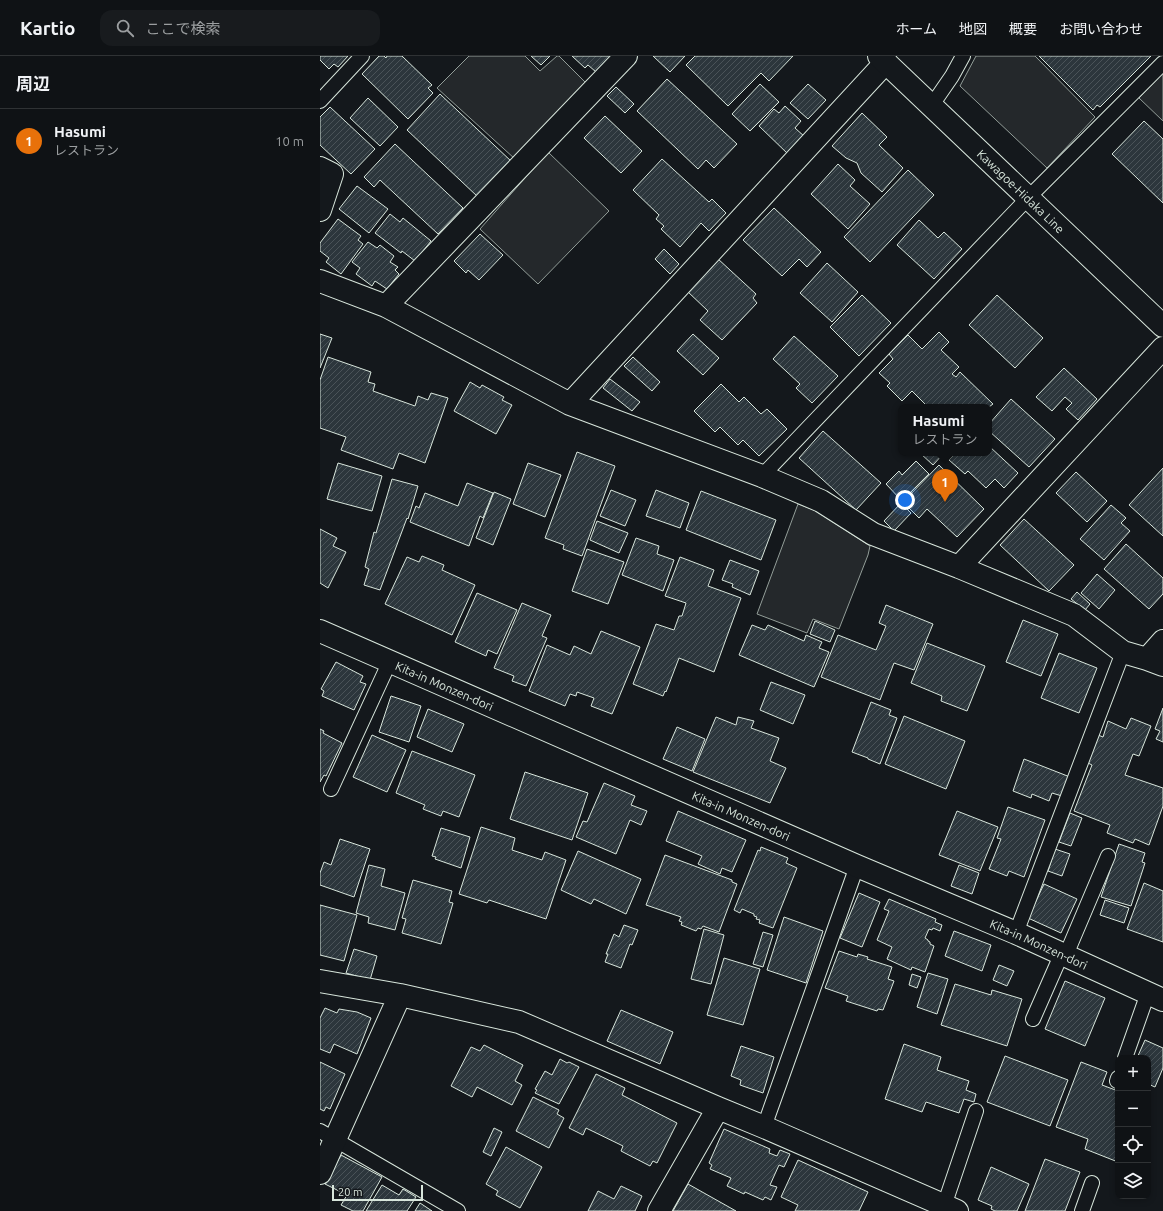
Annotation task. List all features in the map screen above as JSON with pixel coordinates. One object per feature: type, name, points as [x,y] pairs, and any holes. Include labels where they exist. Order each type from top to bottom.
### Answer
[{"type":"street","points":[[386,306],[626,56]]},
{"type":"street","points":[[570,404],[882,59]]},
{"type":"street","name":"Kawagoe-Hidaka Line","points":[[882,59],[1163,326]]},
{"type":"street","points":[[320,168],[332,174],[320,210]]},
{"type":"street","points":[[320,281],[386,306],[570,404],[762,476],[821,501],[873,534],[959,567],[1074,615],[1123,652],[1155,662],[1163,641]]},
{"type":"street","points":[[959,567],[1163,348]]},
{"type":"street","name":"Kita-in Monzen-dori","points":[[320,631],[857,866],[1016,933],[1155,996]]},
{"type":"street","points":[[320,981],[400,995],[519,1022],[951,1208]]},
{"type":"street","points":[[320,1174],[328,1135],[400,995]]},
{"type":"street","points":[[659,1211],[718,1108]]},
{"type":"lane","points":[[320,101],[362,56]]},
{"type":"lane","points":[[932,105],[952,76],[963,56]]},
{"type":"lane","points":[[762,476],[1028,198],[1163,63]]},
{"type":"lane","points":[[1016,933],[1123,652]]},
{"type":"lane","points":[[331,789],[390,661]]},
{"type":"lane","points":[[1033,1019],[1108,856]]},
{"type":"lane","points":[[764,1127],[857,866]]},
{"type":"lane","points":[[1126,1055],[1155,996]]},
{"type":"lane","points":[[951,1208],[976,1111]]},
{"type":"lane","points":[[328,1135],[458,1211]]},
{"type":"lane","points":[[1082,1211],[1092,1183]]},
{"type":"shaded area","points":[[469,56],[525,56],[540,71],[557,56],[559,56],[587,84],[515,159],[437,88]]},
{"type":"shaded area","points":[[976,56],[1035,56],[1095,117],[1047,168],[960,86]]},
{"type":"shaded area","points":[[1163,73],[1163,121],[1139,98]]},
{"type":"shaded area","points":[[548,152],[609,211],[538,284],[480,229]]},
{"type":"shaded area","points":[[798,504],[814,510],[870,546],[868,555],[839,629],[813,619],[807,633],[757,614]]},
{"type":"building","points":[[320,56],[348,56],[338,67],[334,64],[329,69],[320,60]]},
{"type":"building","points":[[379,56],[384,56],[386,58],[387,56],[402,56],[432,85],[428,88],[433,93],[408,119],[362,74]]},
{"type":"building","points":[[531,56],[550,56],[541,65]]},
{"type":"building","points":[[572,56],[612,56],[596,72],[588,65],[585,68]]},
{"type":"building","points":[[653,56],[685,56],[670,72]]},
{"type":"building","points":[[695,56],[793,56],[769,81],[761,73],[728,106],[686,65]]},
{"type":"building","points":[[1039,56],[1151,56],[1100,107],[1097,105],[1093,110]]},
{"type":"building","points":[[667,79],[737,144],[714,168],[706,160],[698,169],[637,111]]},
{"type":"building","points":[[760,84],[779,102],[750,131],[732,114]]},
{"type":"building","points":[[808,84],[826,100],[808,119],[790,103]]},
{"type":"building","points":[[616,87],[634,104],[625,113],[607,96]]},
{"type":"building","points":[[440,94],[512,162],[478,197],[407,130]]},
{"type":"building","points":[[368,98],[398,127],[380,146],[350,118]]},
{"type":"building","points":[[785,106],[801,121],[795,128],[805,137],[789,155],[759,126],[774,109],[779,113]]},
{"type":"building","points":[[330,107],[375,149],[351,174],[320,145],[320,117]]},
{"type":"building","points":[[862,113],[887,137],[879,145],[903,168],[882,192],[861,173],[857,163],[846,158],[832,146]]},
{"type":"building","points":[[605,116],[642,151],[621,173],[584,138]]},
{"type":"building","points":[[1144,121],[1163,139],[1163,203],[1112,154]]},
{"type":"building","points":[[395,144],[463,208],[438,234],[380,180],[374,187],[364,177]]},
{"type":"building","points":[[662,159],[709,202],[712,199],[726,213],[709,231],[701,223],[680,247],[661,229],[664,226],[656,219],[659,215],[633,190]]},
{"type":"building","points":[[838,164],[855,180],[850,186],[870,204],[848,229],[811,194]]},
{"type":"building","points":[[908,170],[934,195],[870,262],[844,237]]},
{"type":"building","points":[[357,186],[388,209],[369,233],[339,209]]},
{"type":"building","points":[[774,208],[821,252],[807,267],[799,259],[782,276],[743,240]]},
{"type":"building","points":[[390,214],[400,222],[403,218],[431,241],[415,261],[402,251],[401,253],[375,233]]},
{"type":"building","points":[[338,219],[361,236],[358,240],[363,244],[341,274],[326,262],[329,258],[320,251],[320,243]]},
{"type":"building","points":[[919,220],[938,238],[944,232],[962,249],[934,279],[897,245]]},
{"type":"building","points":[[480,234],[503,255],[479,280],[468,270],[466,273],[454,261]]},
{"type":"building","points":[[368,242],[377,248],[380,245],[394,256],[390,262],[398,267],[395,270],[399,274],[387,289],[375,281],[372,286],[356,274],[360,268],[352,262]]},
{"type":"building","points":[[664,249],[679,264],[670,274],[655,259]]},
{"type":"building","points":[[717,258],[756,294],[753,298],[757,303],[722,340],[700,320],[708,311],[687,291]]},
{"type":"building","points":[[827,263],[858,292],[832,322],[800,293]]},
{"type":"building","points":[[862,295],[891,323],[859,356],[830,327]]},
{"type":"building","points":[[997,295],[1043,338],[1015,368],[969,325]]},
{"type":"building","points":[[939,332],[949,342],[941,350],[959,367],[952,374],[956,377],[960,372],[993,404],[925,404],[912,391],[902,401],[887,386],[890,383],[879,373],[893,359],[889,354],[908,335],[922,349]]},
{"type":"building","points":[[320,334],[332,338],[320,368]]},
{"type":"building","points":[[693,334],[719,358],[703,375],[677,351]]},
{"type":"building","points":[[794,336],[838,376],[812,403],[796,388],[800,384],[773,359]]},
{"type":"building","points":[[328,357],[371,372],[368,382],[375,384],[373,391],[415,406],[418,396],[428,400],[431,393],[448,398],[425,463],[399,453],[393,469],[341,450],[346,437],[320,428],[320,380]]},
{"type":"building","points":[[633,357],[660,382],[652,391],[624,366]]},
{"type":"building","points":[[1064,368],[1097,399],[1078,420],[1066,409],[1072,403],[1065,397],[1052,411],[1036,397]]},
{"type":"building","points":[[610,379],[640,402],[632,411],[603,388]]},
{"type":"building","points":[[470,382],[480,388],[482,385],[504,397],[502,400],[512,405],[496,434],[454,411]]},
{"type":"building","points":[[721,384],[739,402],[744,397],[761,414],[767,409],[787,429],[759,456],[743,440],[738,445],[720,427],[715,432],[694,411]]},
{"type":"building","points":[[1011,399],[1055,439],[1029,467],[992,434],[992,421]]},
{"type":"building","points":[[823,431],[881,483],[856,510],[799,458]]},
{"type":"building","points":[[992,449],[1018,473],[1004,488],[995,479],[986,488],[968,471],[965,474],[949,460],[953,456],[992,456]]},
{"type":"building","points":[[577,452],[615,466],[582,556],[563,549],[564,545],[545,538]]},
{"type":"building","points":[[923,456],[941,456],[933,465]]},
{"type":"building","points":[[916,461],[929,474],[902,501],[886,484],[899,471],[902,475]]},
{"type":"building","points":[[338,463],[382,476],[372,511],[327,499]]},
{"type":"building","points":[[528,463],[561,475],[545,517],[513,504]]},
{"type":"building","points":[[939,465],[984,509],[957,537],[927,509],[919,518],[903,502]]},
{"type":"building","points":[[1163,468],[1163,536],[1129,505]]},
{"type":"building","points":[[1076,472],[1107,501],[1087,522],[1056,493]]},
{"type":"building","points":[[392,479],[418,486],[408,519],[407,518],[380,590],[364,585],[369,569],[365,567],[374,532],[376,533]]},
{"type":"building","points":[[467,483],[493,493],[483,518],[480,516],[469,546],[410,522],[416,506],[419,508],[425,493],[458,506]]},
{"type":"building","points":[[611,490],[636,500],[625,526],[600,516]]},
{"type":"building","points":[[656,490],[689,503],[680,528],[646,516]]},
{"type":"building","points":[[701,491],[776,520],[761,560],[686,530]]},
{"type":"building","points":[[494,492],[511,499],[493,545],[476,538]]},
{"type":"building","points":[[901,503],[911,513],[894,531],[884,521]]},
{"type":"building","points":[[1111,505],[1126,518],[1121,523],[1130,531],[1104,560],[1080,539]]},
{"type":"building","points":[[1024,519],[1074,565],[1049,591],[1000,545]]},
{"type":"building","points":[[597,521],[628,533],[619,553],[590,540]]},
{"type":"building","points":[[320,529],[337,538],[333,546],[346,552],[328,588],[320,583]]},
{"type":"building","points":[[636,538],[659,546],[657,554],[674,560],[663,591],[622,575]]},
{"type":"building","points":[[1126,544],[1163,578],[1163,594],[1149,609],[1104,569]]},
{"type":"building","points":[[587,549],[624,562],[608,604],[572,591]]},
{"type":"building","points":[[422,556],[444,565],[442,570],[475,585],[452,635],[385,604],[407,557],[419,562]]},
{"type":"building","points":[[680,557],[714,570],[708,586],[741,598],[714,672],[679,658],[666,692],[665,691],[663,696],[633,684],[656,624],[674,630],[679,616],[682,616],[686,603],[665,596]]},
{"type":"building","points":[[730,560],[759,571],[750,595],[732,587],[733,584],[722,580]]},
{"type":"building","points":[[1097,574],[1115,590],[1099,609],[1081,593]]},
{"type":"building","points":[[1077,592],[1090,604],[1085,610],[1071,599]]},
{"type":"building","points":[[477,593],[517,610],[497,654],[488,650],[486,656],[455,642]]},
{"type":"building","points":[[522,603],[551,615],[542,636],[547,638],[526,686],[512,681],[514,676],[494,668]]},
{"type":"building","points":[[886,605],[933,624],[914,670],[894,663],[880,700],[821,677],[838,635],[876,650],[886,626],[879,623]]},
{"type":"building","points":[[1023,620],[1058,634],[1041,676],[1006,662]]},
{"type":"building","points":[[815,621],[835,630],[830,642],[810,634]]},
{"type":"building","points":[[752,625],[765,630],[768,625],[804,641],[806,635],[822,642],[819,648],[829,652],[814,687],[739,655]]},
{"type":"building","points":[[601,631],[640,647],[612,714],[591,706],[594,698],[577,692],[576,696],[570,694],[565,706],[529,691],[547,645],[570,655],[574,646],[591,654]]},
{"type":"building","points":[[927,643],[985,666],[967,711],[941,701],[942,696],[911,683]]},
{"type":"building","points":[[1059,653],[1097,668],[1079,713],[1041,698]]},
{"type":"building","points":[[336,662],[363,676],[360,682],[366,684],[354,710],[322,696],[324,691],[321,689]]},
{"type":"building","points":[[771,682],[805,695],[793,724],[760,710]]},
{"type":"building","points":[[391,696],[421,706],[409,742],[379,732]]},
{"type":"building","points":[[871,702],[891,710],[889,715],[897,718],[880,764],[852,752]]},
{"type":"building","points":[[1163,708],[1163,742],[1156,739],[1160,731],[1155,729]]},
{"type":"building","points":[[428,709],[464,724],[452,752],[417,737]]},
{"type":"building","points":[[904,716],[965,741],[946,789],[885,764]]},
{"type":"building","points":[[716,717],[736,725],[738,717],[754,721],[751,728],[779,738],[770,761],[786,768],[770,803],[693,772]]},
{"type":"building","points":[[1131,718],[1151,726],[1139,756],[1133,754],[1125,775],[1163,788],[1163,806],[1149,845],[1135,839],[1133,843],[1107,833],[1110,825],[1074,811],[1092,765],[1088,763],[1098,735],[1103,737],[1108,721],[1126,729]]},
{"type":"building","points":[[677,727],[705,739],[692,771],[663,759]]},
{"type":"building","points":[[320,729],[324,731],[323,733],[342,743],[326,776],[324,775],[320,782]]},
{"type":"building","points":[[372,735],[406,750],[387,792],[353,777]]},
{"type":"building","points":[[412,751],[475,775],[459,817],[443,811],[441,816],[423,809],[425,805],[396,793]]},
{"type":"building","points":[[1024,759],[1070,777],[1062,796],[1052,793],[1049,801],[1032,794],[1031,798],[1013,791]]},
{"type":"building","points":[[525,772],[588,793],[572,840],[510,819]]},
{"type":"building","points":[[604,783],[635,796],[631,805],[647,811],[641,825],[630,820],[616,854],[576,837],[583,821],[587,822]]},
{"type":"building","points":[[1008,807],[1045,820],[1024,877],[1009,871],[1007,876],[989,869],[1001,839],[997,838]]},
{"type":"building","points":[[678,811],[746,840],[732,872],[722,868],[720,874],[698,864],[702,856],[666,841]]},
{"type":"building","points":[[957,811],[998,827],[980,871],[939,855]]},
{"type":"building","points":[[1070,813],[1082,818],[1071,846],[1059,842]]},
{"type":"building","points":[[481,827],[515,838],[512,850],[542,860],[545,852],[566,860],[546,919],[489,900],[487,903],[459,894]]},
{"type":"building","points":[[441,828],[470,837],[461,868],[435,859],[436,857],[432,856]]},
{"type":"building","points":[[340,839],[370,849],[354,897],[320,885],[320,873],[324,862],[331,865]]},
{"type":"building","points":[[1119,844],[1145,853],[1142,862],[1145,863],[1131,906],[1101,897]]},
{"type":"building","points":[[761,847],[788,858],[786,863],[797,868],[773,928],[759,923],[760,920],[756,919],[757,917],[754,916],[754,914],[742,909],[740,913],[734,910],[758,850],[760,851]]},
{"type":"building","points":[[1055,849],[1070,854],[1062,876],[1048,871]]},
{"type":"building","points":[[578,851],[641,879],[626,914],[594,899],[591,904],[561,890]]},
{"type":"building","points":[[665,855],[732,880],[732,882],[737,884],[719,932],[703,926],[701,929],[698,928],[696,931],[681,925],[682,922],[679,921],[681,917],[646,905]]},
{"type":"building","points":[[369,865],[385,869],[381,886],[405,893],[395,930],[368,923],[369,917],[356,913]]},
{"type":"building","points":[[959,865],[979,873],[972,894],[951,886]]},
{"type":"building","points":[[413,880],[452,891],[449,902],[453,903],[441,944],[402,933],[406,919],[402,918]]},
{"type":"building","points":[[1144,883],[1163,891],[1163,942],[1127,929]]},
{"type":"building","points":[[1044,884],[1077,899],[1061,933],[1028,918]]},
{"type":"building","points":[[859,893],[880,902],[862,947],[840,938]]},
{"type":"building","points":[[889,899],[936,919],[935,922],[942,925],[940,931],[933,928],[932,930],[929,929],[925,938],[934,946],[925,972],[912,967],[911,970],[887,959],[892,947],[877,940],[889,911],[884,909]]},
{"type":"building","points":[[1105,900],[1129,908],[1124,923],[1100,915]]},
{"type":"building","points":[[320,905],[357,915],[344,961],[320,955]]},
{"type":"building","points":[[784,917],[823,931],[806,983],[767,970]]},
{"type":"building","points":[[624,925],[638,930],[632,945],[630,944],[621,968],[605,962],[608,954],[606,954],[614,934],[619,937]]},
{"type":"building","points":[[704,929],[724,935],[711,984],[691,979]]},
{"type":"building","points":[[954,931],[991,945],[982,971],[945,956]]},
{"type":"building","points":[[763,932],[773,935],[763,967],[753,964]]},
{"type":"building","points":[[354,949],[377,956],[370,980],[346,973]]},
{"type":"building","points":[[839,951],[857,957],[858,954],[868,957],[867,959],[892,967],[888,979],[894,981],[883,1010],[878,1009],[877,1011],[846,1001],[848,996],[825,988]]},
{"type":"building","points":[[724,958],[760,969],[743,1025],[707,1015]]},
{"type":"building","points":[[999,965],[1014,971],[1007,986],[993,980]]},
{"type":"building","points":[[928,973],[948,979],[937,1014],[917,1007]]},
{"type":"building","points":[[912,974],[921,977],[917,988],[909,985]]},
{"type":"building","points":[[1065,981],[1105,998],[1085,1046],[1045,1029]]},
{"type":"building","points":[[955,984],[991,995],[992,990],[1022,999],[1007,1046],[941,1025]]},
{"type":"building","points":[[325,1008],[337,1013],[339,1009],[357,1012],[371,1018],[357,1054],[334,1044],[330,1053],[320,1049],[320,1018]]},
{"type":"building","points":[[621,1010],[673,1032],[660,1064],[607,1041]]},
{"type":"building","points":[[1145,1040],[1163,1048],[1163,1068],[1155,1087],[1151,1085],[1151,1055],[1138,1055]]},
{"type":"building","points":[[904,1044],[941,1057],[937,1070],[969,1081],[966,1090],[976,1094],[974,1102],[964,1099],[959,1113],[926,1102],[922,1112],[885,1099]]},
{"type":"building","points":[[484,1045],[523,1065],[515,1081],[522,1085],[512,1105],[477,1087],[472,1097],[451,1086],[471,1047],[480,1051]]},
{"type":"building","points":[[741,1046],[774,1057],[763,1093],[740,1085],[741,1080],[731,1076]]},
{"type":"building","points":[[1005,1056],[1068,1080],[1050,1126],[987,1102]]},
{"type":"building","points":[[560,1059],[579,1067],[559,1104],[535,1093],[537,1090],[535,1089],[545,1071],[552,1075]]},
{"type":"building","points":[[320,1062],[345,1074],[330,1109],[326,1107],[324,1111],[320,1109]]},
{"type":"building","points":[[1081,1062],[1107,1072],[1102,1085],[1115,1090],[1115,1161],[1085,1149],[1088,1139],[1056,1127]]},
{"type":"building","points":[[596,1074],[625,1088],[622,1095],[677,1123],[657,1163],[653,1161],[650,1166],[621,1151],[623,1146],[586,1128],[583,1135],[569,1128]]},
{"type":"building","points":[[533,1097],[559,1110],[557,1114],[564,1118],[549,1148],[516,1131]]},
{"type":"building","points":[[494,1128],[502,1132],[491,1156],[483,1152]]},
{"type":"building","points":[[724,1129],[770,1149],[769,1153],[777,1156],[780,1150],[790,1154],[784,1167],[779,1165],[770,1185],[777,1187],[771,1200],[765,1197],[763,1200],[745,1192],[744,1194],[727,1186],[731,1178],[710,1169],[712,1165],[709,1163]]},
{"type":"building","points":[[506,1147],[542,1167],[520,1208],[496,1195],[498,1191],[486,1184]]},
{"type":"building","points":[[341,1155],[382,1177],[363,1211],[353,1211],[341,1205],[347,1195],[325,1184]]},
{"type":"building","points":[[1045,1159],[1080,1172],[1065,1211],[1025,1211]]},
{"type":"building","points":[[798,1160],[868,1192],[859,1211],[795,1211],[798,1205],[781,1197]]},
{"type":"building","points":[[991,1167],[1029,1184],[1017,1211],[995,1211],[991,1209],[992,1206],[978,1200]]},
{"type":"building","points":[[688,1184],[736,1211],[673,1211]]},
{"type":"building","points":[[382,1185],[399,1195],[403,1189],[416,1197],[407,1211],[366,1211]]},
{"type":"building","points":[[621,1186],[642,1196],[635,1211],[588,1211],[598,1191],[614,1199]]},
{"type":"building","points":[[420,1203],[432,1211],[415,1211]]},
{"type":"place","name":"Hasumi","points":[[945,502]]}]
